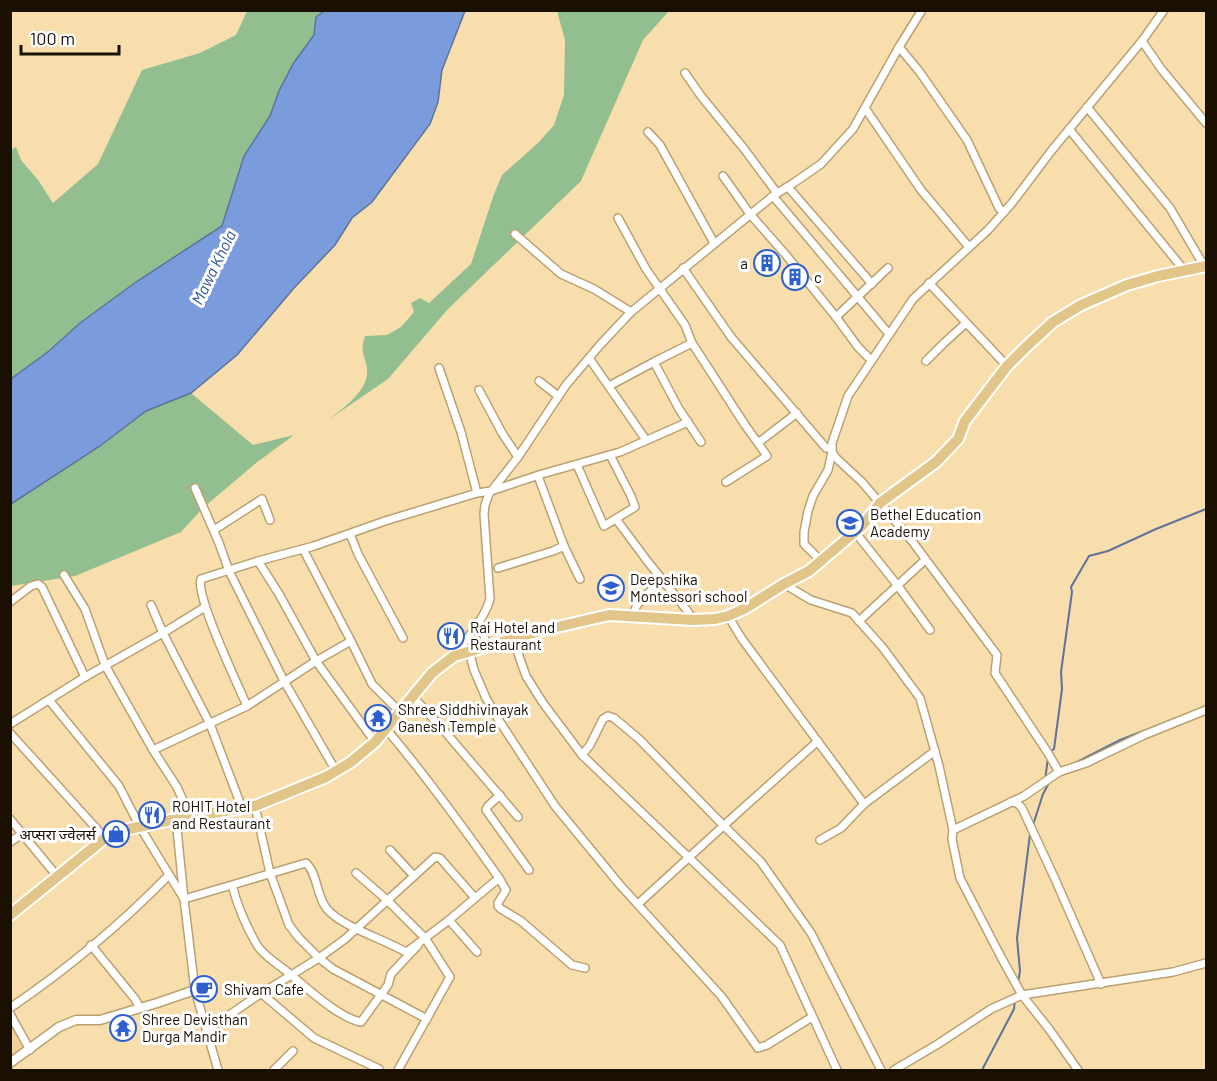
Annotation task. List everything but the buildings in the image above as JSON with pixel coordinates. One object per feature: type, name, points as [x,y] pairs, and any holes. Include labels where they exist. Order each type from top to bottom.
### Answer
[{"type":"main road","points":[[10,915],[105,838],[140,826],[255,806],[326,777],[351,762],[375,742],[432,673],[454,656],[488,645],[609,615],[693,620],[715,619],[744,609],[809,571],[862,526],[880,503],[936,462],[958,439],[965,420],[1007,366],[1053,322],[1081,305],[1127,285],[1205,266]]},
{"type":"street","points":[[454,656],[478,622],[490,599],[484,514],[486,498],[518,457],[558,396],[631,312],[750,214],[821,164],[853,129],[922,10]]},
{"type":"street","points":[[821,561],[804,544],[804,532],[813,496],[828,470],[832,443],[848,396],[913,298],[988,230],[1004,212],[1142,41],[1164,10]]},
{"type":"street","points":[[1142,41],[1162,70],[1206,123]]},
{"type":"street","points":[[899,47],[919,71],[967,140],[999,208],[1004,212]]},
{"type":"street","points":[[685,73],[745,150],[775,195],[889,334]]},
{"type":"street","points":[[1087,107],[1170,208],[1205,266]]},
{"type":"street","points":[[865,108],[921,190],[969,247]]},
{"type":"street","points":[[1069,129],[1184,270]]},
{"type":"street","points":[[648,132],[660,145],[714,243]]},
{"type":"street","points":[[723,176],[750,214],[871,360]]},
{"type":"street","points":[[788,187],[872,284]]},
{"type":"street","points":[[618,218],[646,268],[685,326],[692,343],[768,456],[726,482]]},
{"type":"street","points":[[514,234],[561,274],[594,289],[631,312]]},
{"type":"street","points":[[683,268],[731,337],[826,448],[832,450],[836,458],[862,482],[955,597],[997,655],[995,673],[1059,772]]},
{"type":"street","points":[[836,317],[888,268]]},
{"type":"street","points":[[929,283],[1007,366]]},
{"type":"street","points":[[927,361],[966,323]]},
{"type":"street","points":[[609,386],[692,343]]},
{"type":"street","points":[[589,358],[646,440]]},
{"type":"street","points":[[654,362],[700,442]]},
{"type":"street","points":[[439,368],[461,432],[477,493]]},
{"type":"street","points":[[539,381],[558,396]]},
{"type":"street","points":[[479,390],[518,457]]},
{"type":"street","points":[[758,443],[797,414]]},
{"type":"street","points":[[247,706],[205,607],[201,579],[477,493],[491,491],[620,453],[687,422]]},
{"type":"street","points":[[577,465],[604,526],[635,507],[610,455]]},
{"type":"street","points":[[538,476],[579,579]]},
{"type":"street","points":[[195,488],[229,571],[284,681],[336,771]]},
{"type":"street","points":[[214,530],[262,500],[270,520]]},
{"type":"street","points":[[616,519],[693,620]]},
{"type":"street","points":[[855,532],[930,630]]},
{"type":"street","points":[[350,534],[358,554],[403,638]]},
{"type":"street","points":[[498,568],[564,546]]},
{"type":"street","points":[[303,549],[372,684],[400,712]]},
{"type":"street","points":[[859,621],[925,560]]},
{"type":"street","points":[[258,561],[316,661],[375,742]]},
{"type":"street","points":[[64,575],[85,609],[105,665],[153,750],[177,787],[188,817]]},
{"type":"street","points":[[632,616],[637,605],[662,579]]},
{"type":"street","points":[[784,584],[811,600],[852,613],[883,648],[920,698],[953,831],[952,839],[960,878],[1022,995],[1078,1071]]},
{"type":"street","points":[[10,602],[31,586],[42,587],[85,676]]},
{"type":"street","points":[[151,605],[210,724],[242,808]]},
{"type":"street","points":[[12,720],[205,607]]},
{"type":"street","points":[[728,616],[742,639],[864,804]]},
{"type":"street","points":[[478,622],[488,645]]},
{"type":"street","points":[[513,639],[526,676],[582,755],[780,945],[837,1071]]},
{"type":"street","points":[[153,750],[247,706],[351,641]]},
{"type":"street","points":[[469,651],[486,698],[555,806],[620,885],[722,996],[758,1048],[767,1045],[812,1017]]},
{"type":"street","points":[[412,696],[518,817]]},
{"type":"street","points":[[49,700],[119,786],[184,899]]},
{"type":"street","points":[[953,831],[1022,796],[1059,772],[1206,710]]},
{"type":"street","points":[[582,755],[590,745],[603,719],[608,716],[614,717],[639,739],[761,862],[811,933],[881,1071]]},
{"type":"street","points":[[387,730],[416,764],[499,878],[506,890],[498,906],[521,921],[572,965],[585,968]]},
{"type":"street","points":[[10,733],[105,838]]},
{"type":"street","points":[[638,904],[818,741]]},
{"type":"street","points":[[820,840],[841,828],[864,804],[935,751]]},
{"type":"street","points":[[500,795],[486,810],[530,870]]},
{"type":"street","points":[[1021,807],[1022,796]]},
{"type":"street","points":[[1011,802],[1021,807],[1101,984]]},
{"type":"street","points":[[255,806],[270,873],[289,925],[299,938],[333,969],[427,1019]]},
{"type":"street","points":[[10,819],[57,876]]},
{"type":"street","points":[[176,819],[195,990],[218,1071]]},
{"type":"street","points":[[10,842],[22,834]]},
{"type":"street","points":[[390,850],[414,876]]},
{"type":"street","points":[[206,1031],[261,993],[319,958],[357,929],[435,857],[475,898]]},
{"type":"street","points":[[184,899],[306,863],[322,902],[328,910],[357,929],[404,951],[418,945]]},
{"type":"street","points":[[356,873],[425,938],[450,977],[398,1071]]},
{"type":"street","points":[[10,1008],[32,994],[135,910],[169,875]]},
{"type":"street","points":[[232,885],[235,897],[258,947],[321,1000],[361,1022],[382,995],[391,974],[418,945],[499,878]]},
{"type":"street","points":[[449,920],[477,952]]},
{"type":"street","points":[[91,945],[140,1008]]},
{"type":"street","points":[[894,1071],[991,1009],[1022,995],[1173,972],[1206,963]]},
{"type":"street","points":[[10,1063],[59,1027],[76,1020],[100,1020],[195,990]]},
{"type":"street","points":[[261,993],[314,1038],[378,1069]]},
{"type":"street","points":[[10,1014],[30,1050]]},
{"type":"street","points":[[274,1071],[293,1051]]},
{"type":"shaded area","points":[[10,1021],[26,1048],[10,1059]]},
{"type":"green space","points":[[247,11],[326,11],[316,17],[314,35],[293,64],[279,91],[270,116],[244,156],[222,226],[136,282],[80,323],[49,351],[11,379],[11,150],[16,147],[21,160],[53,203],[98,164],[142,70],[200,53],[236,35]]},
{"type":"green space","points":[[557,11],[669,11],[643,40],[581,181],[448,309],[388,379],[328,420],[354,398],[364,384],[367,376],[363,349],[365,336],[387,335],[401,327],[414,312],[411,303],[420,298],[429,303],[471,264],[502,175],[538,143],[554,125],[564,95],[565,40]]},
{"type":"green space","points":[[191,393],[253,445],[294,435],[256,463],[203,508],[181,532],[75,576],[11,586],[11,504],[100,446],[146,411]]},
{"type":"water","name":"Mawa Khola","points":[[326,10],[465,11],[442,70],[438,102],[430,124],[372,202],[352,218],[335,245],[294,288],[237,355],[191,393],[146,411],[100,446],[11,504],[11,379],[49,351],[80,323],[136,282],[222,226],[244,156],[270,116],[279,91],[293,64],[314,35],[316,17]]},
{"type":"waterway","points":[[1048,753],[1054,749],[1071,587],[1089,556],[1108,551],[1206,509]]},
{"type":"waterway","points":[[1071,765],[1120,740],[1195,711]]},
{"type":"waterway","points":[[1045,780],[1048,758]]},
{"type":"waterway","points":[[1033,825],[1043,794],[1050,781]]},
{"type":"waterway","points":[[1018,983],[1020,971],[1017,938],[1030,834]]},
{"type":"waterway","points":[[982,1070],[1014,1009],[1015,1000]]},
{"type":"place","name":"a","points":[[767,263]]},
{"type":"place","name":"c","points":[[795,277]]},
{"type":"place","name":"Bethel Education Academy","points":[[850,523]]},
{"type":"place","name":"Deepshika Montessori school","points":[[611,588]]},
{"type":"place","name":"Rai Hotel and Restaurant","points":[[451,636]]},
{"type":"place","name":"Shree Siddhivinayak Ganesh Temple","points":[[378,718]]},
{"type":"place","name":"ROHIT Hotel and Restaurant","points":[[152,815]]},
{"type":"place","name":"अप्सरा ज्वेलर्स","points":[[116,834]]},
{"type":"place","name":"Shivam Cafe","points":[[204,989]]},
{"type":"place","name":"Shree Devisthan Durga Mandir","points":[[123,1028]]}]
